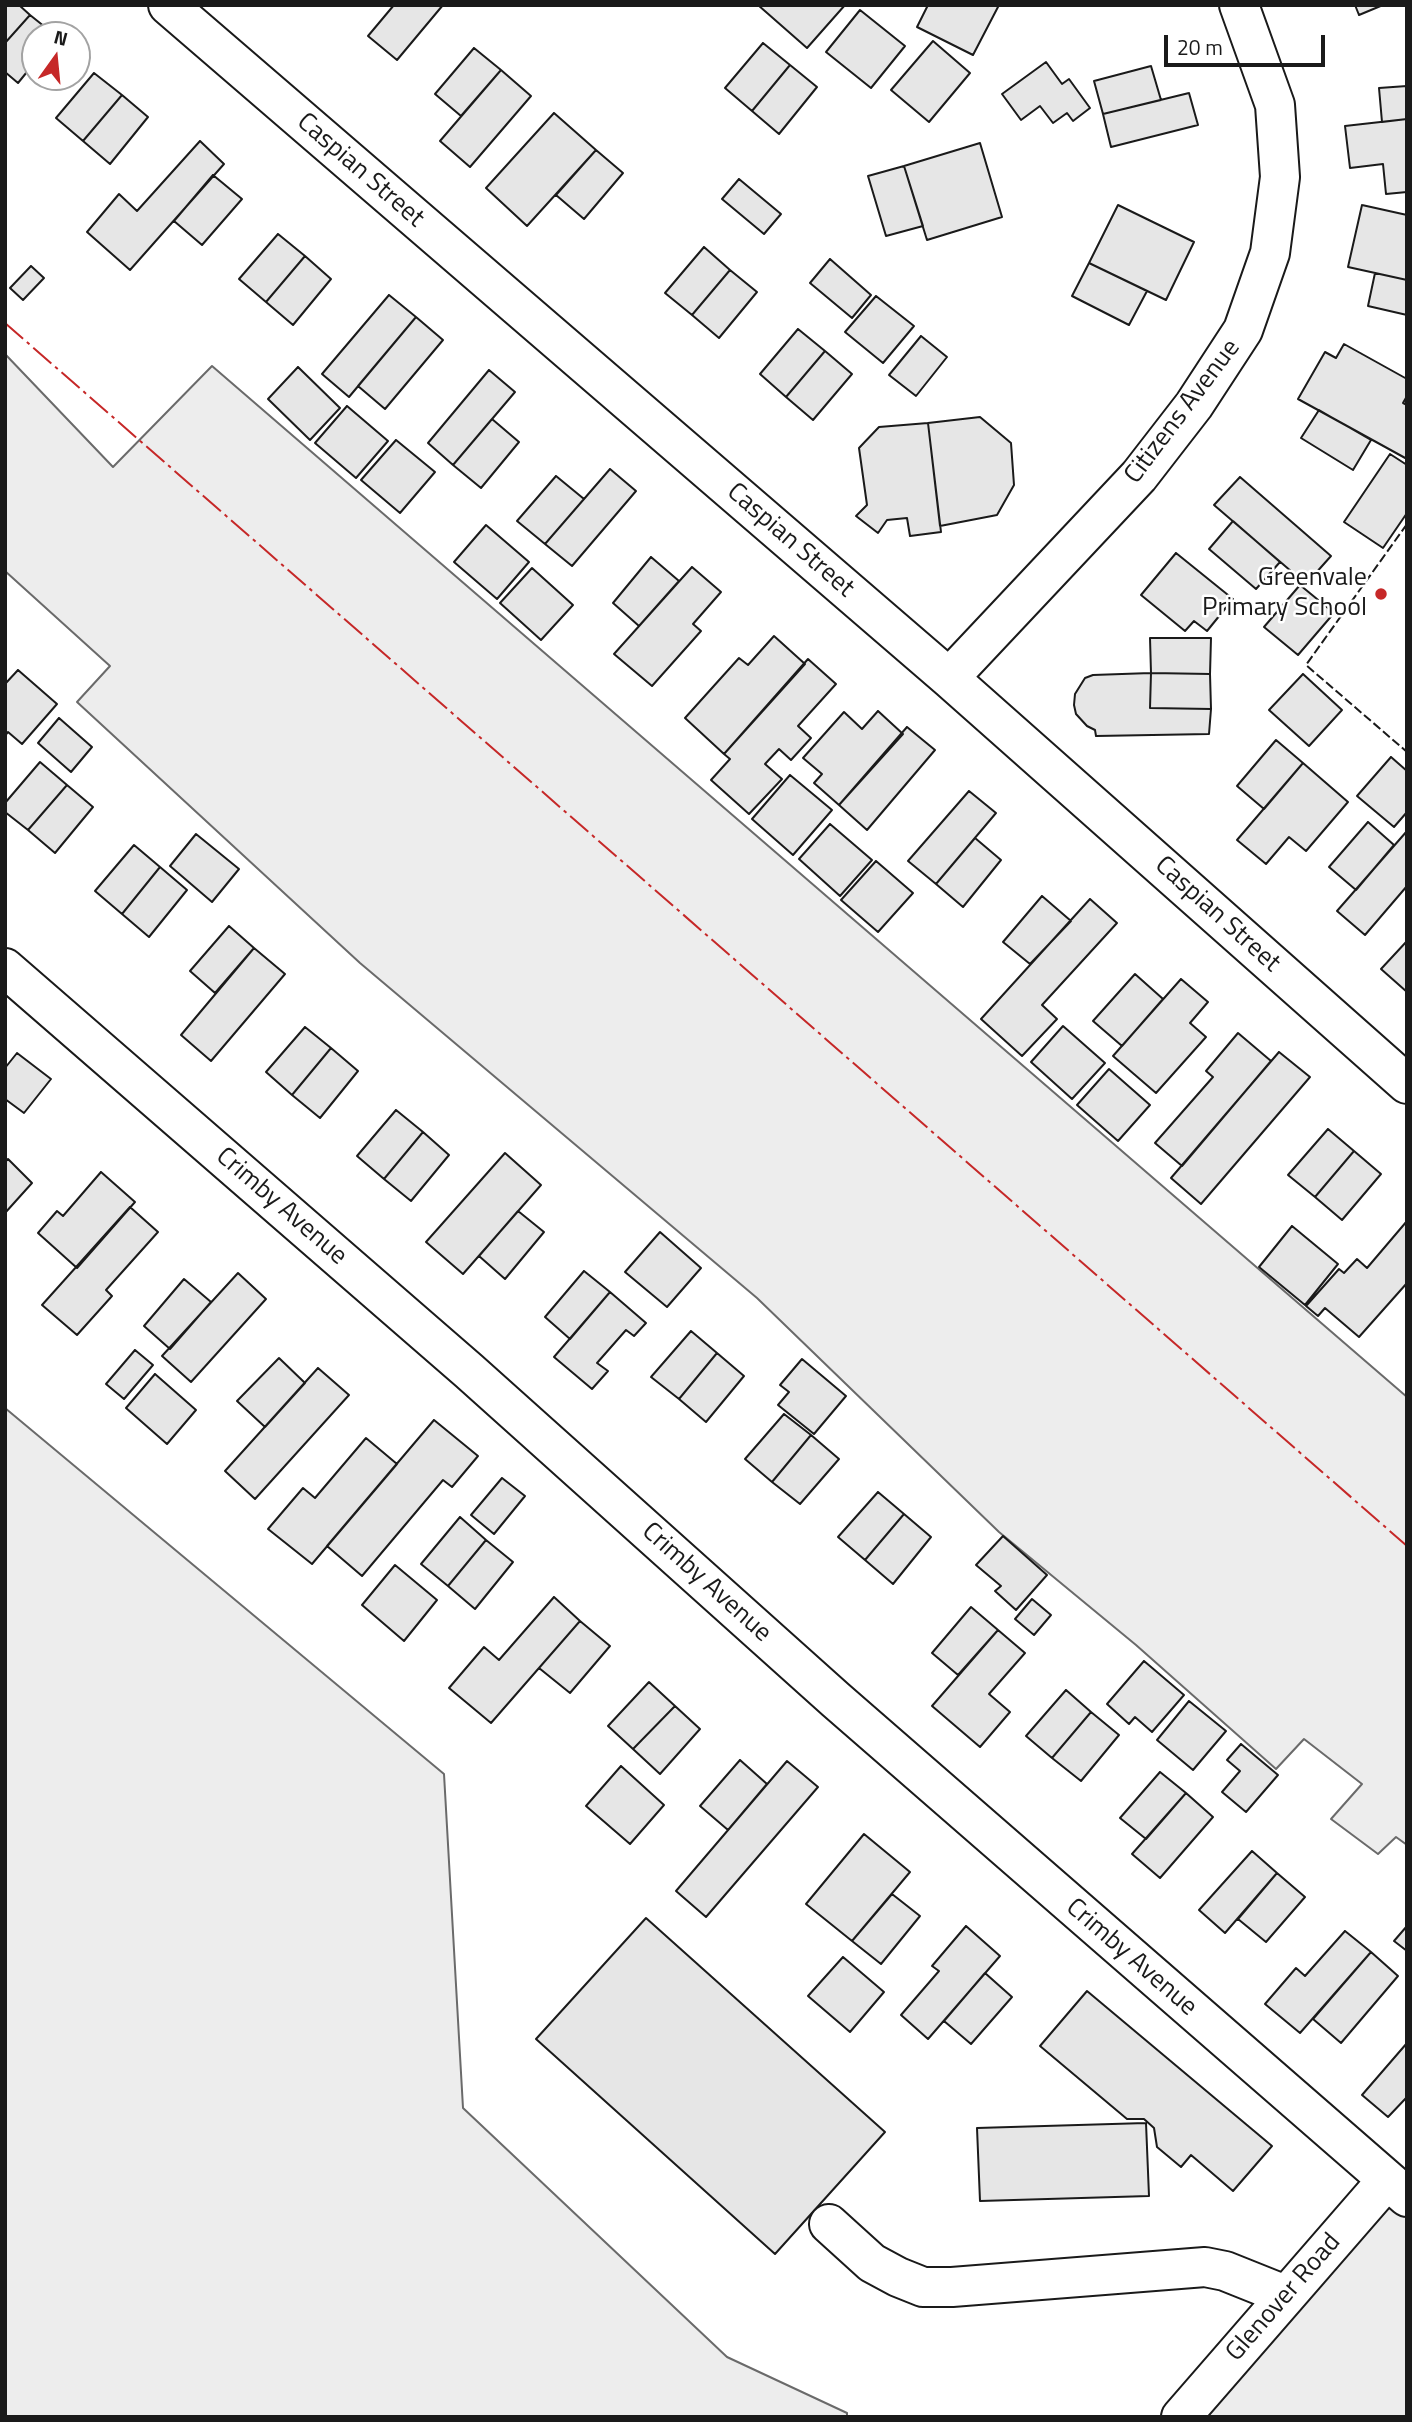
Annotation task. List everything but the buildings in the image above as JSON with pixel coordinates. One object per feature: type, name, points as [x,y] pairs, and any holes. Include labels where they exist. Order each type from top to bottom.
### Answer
[{"type":"street","name":"Caspian Street","points":[[168,5],[949,678],[1407,1084]]},
{"type":"street","name":"Citizens Avenue","points":[[949,678],[1139,476],[1194,405],[1243,330],[1270,253],[1280,177],[1275,105],[1239,5]]},
{"type":"street","name":"Crimby Avenue","points":[[5,968],[469,1371],[836,1700],[1397,2189]]},
{"type":"street","name":"Glenover Road","points":[[1181,2417],[1285,2295],[1397,2189]]},
{"type":"street","points":[[829,2224],[872,2263],[923,2287],[1205,2267],[1225,2271],[1285,2295]]},
{"type":"shaded area","points":[[5,354],[113,467],[212,366],[1407,1397],[1407,1845],[1396,1837],[1378,1854],[1331,1819],[1362,1784],[1304,1739],[1276,1769],[1136,1645],[999,1532],[757,1298],[360,963],[77,702],[110,666],[5,571]]},
{"type":"shaded area","points":[[5,1408],[444,1774],[463,2108],[727,2357],[847,2413],[847,2417],[5,2417]]},
{"type":"shaded area","points":[[1389,2180],[1407,2195],[1407,2417],[1187,2417]]},
{"type":"fence","points":[[1407,524],[1306,665],[1407,752]]},
{"type":"power","points":[[5,323],[1407,1546]]},
{"type":"place","name":"Greenvale Primary School","points":[[1381,594]]}]
